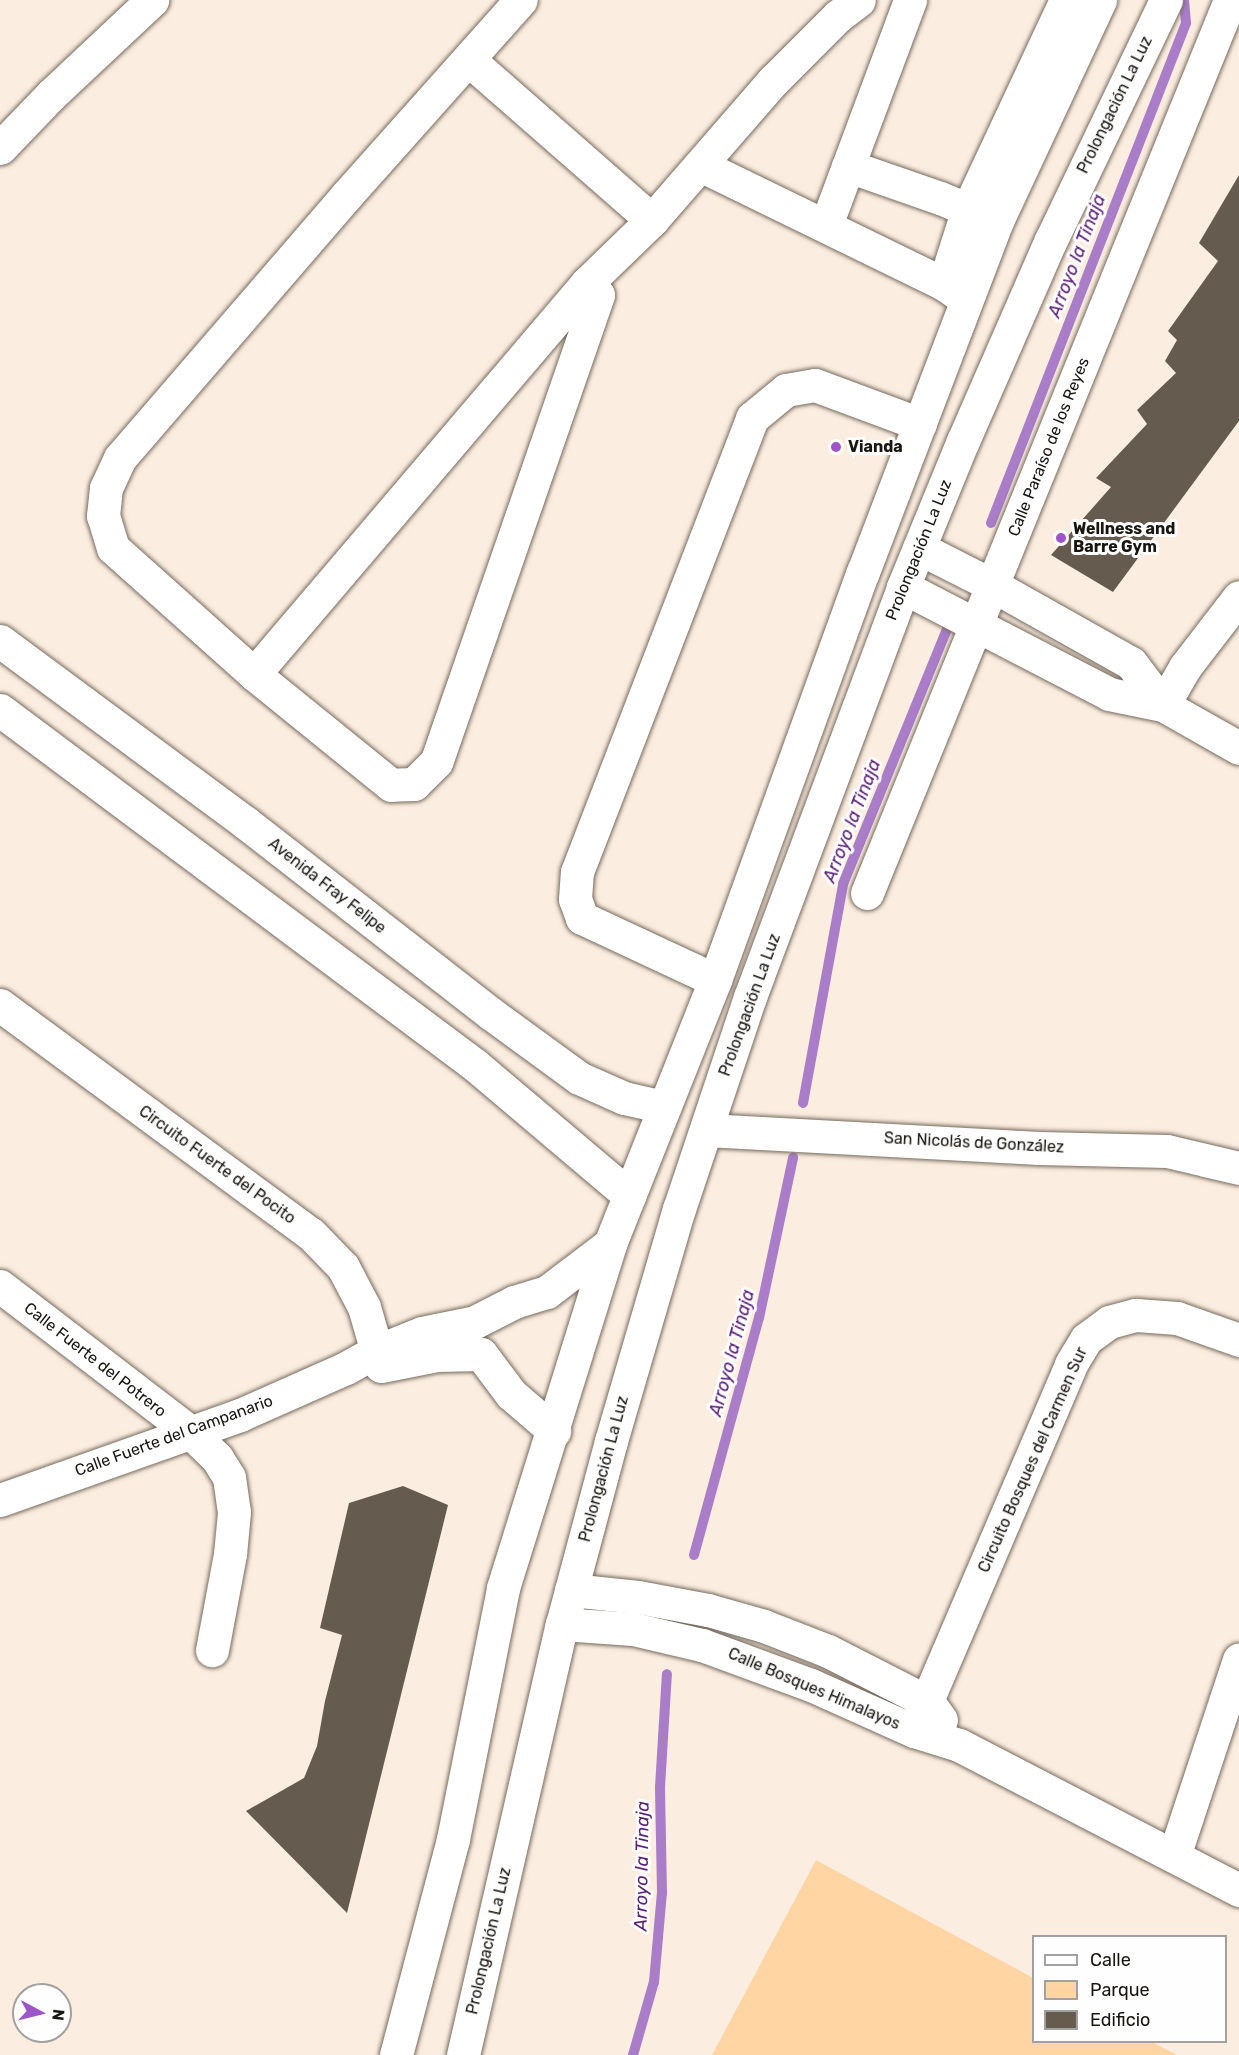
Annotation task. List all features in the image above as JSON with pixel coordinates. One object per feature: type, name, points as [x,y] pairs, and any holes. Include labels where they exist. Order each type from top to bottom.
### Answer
[{"type":"street","points":[[0,148],[51,95],[152,0]]},
{"type":"street","points":[[521,0],[347,195],[120,458],[106,488],[104,516],[113,548],[255,674],[391,785],[414,783],[436,762],[598,295],[586,283]]},
{"type":"street","points":[[255,674],[586,283],[652,220],[773,81],[838,16],[859,0]]},
{"type":"street","points":[[826,225],[910,0]]},
{"type":"street","points":[[396,2055],[453,1839],[502,1587],[554,1431],[610,1244],[715,980],[863,572],[920,424],[955,291],[1066,0]]},
{"type":"street","points":[[983,215],[1100,0]]},
{"type":"street","name":"Prolongación La Luz","points":[[463,2055],[571,1590],[656,1285],[750,997],[919,548],[1028,292],[1166,0]]},
{"type":"street","name":"Calle Paraíso de los Reyes","points":[[867,893],[1230,0]]},
{"type":"street","points":[[469,60],[652,220]]},
{"type":"street","points":[[702,165],[955,291]]},
{"type":"street","points":[[848,166],[983,215]]},
{"type":"street","points":[[715,980],[582,918],[575,899],[577,872],[752,418],[786,390],[815,386],[920,424]]},
{"type":"street","points":[[919,548],[992,585],[1131,663],[1163,705]]},
{"type":"street","points":[[903,587],[977,623],[1109,694],[1163,705],[1239,748]]},
{"type":"street","points":[[1163,705],[1185,668],[1239,597]]},
{"type":"street","name":"Avenida Fray Felipe","points":[[0,642],[246,823],[490,1013],[579,1078],[624,1098],[664,1107]]},
{"type":"street","points":[[0,710],[475,1065],[629,1195]]},
{"type":"street","name":"Circuito Fuerte del Pocito","points":[[0,1005],[311,1234],[343,1267],[364,1307],[379,1359]]},
{"type":"street","name":"San Nicolás de González","points":[[706,1130],[1039,1148],[1167,1151],[1239,1168]]},
{"type":"street","name":"Calle Fuerte del Campanario","points":[[379,1359],[422,1333],[475,1322],[514,1302],[547,1292],[610,1244]]},
{"type":"street","name":"Calle Fuerte del Potrero","points":[[0,1286],[190,1432],[217,1458],[229,1477],[233,1492],[234,1512],[230,1554],[212,1650]]},
{"type":"street","name":"Circuito Bosques del Carmen Sur","points":[[914,1731],[1071,1364],[1086,1339],[1109,1322],[1136,1315],[1177,1318],[1239,1340]]},
{"type":"street","points":[[475,1322],[481,1354],[511,1394],[554,1431]]},
{"type":"street","name":"Calle Fuerte del Campanario","points":[[0,1500],[240,1415],[346,1368],[379,1359],[481,1354]]},
{"type":"street","name":"Calle Bosques Himalayos","points":[[571,1590],[650,1599],[708,1610],[764,1626],[828,1651],[928,1702],[958,1745]]},
{"type":"street","name":"Calle Bosques Himalayos","points":[[562,1624],[633,1629],[712,1648],[811,1684],[914,1731],[958,1745],[1239,1890]]},
{"type":"street","points":[[1174,1856],[1239,1659]]},
{"type":"green space","points":[[816,1860],[1032,1977],[1032,2043],[1154,2043],[1177,2055],[712,2055]]},
{"type":"building","points":[[1239,175],[1239,421],[1113,592],[1051,555],[1111,487],[1096,478],[1147,424],[1137,410],[1176,373],[1165,361],[1177,340],[1168,331],[1218,261],[1199,243]]},
{"type":"building","points":[[403,1486],[448,1505],[347,1913],[246,1811],[304,1778],[317,1746],[325,1701],[342,1635],[320,1628],[349,1503]]},
{"type":"waterway","name":"Arroyo la Tinaja","points":[[991,523],[1186,23],[1184,0]]},
{"type":"waterway","name":"Arroyo la Tinaja","points":[[803,1103],[843,884],[947,629]]},
{"type":"waterway","name":"Arroyo la Tinaja","points":[[694,1555],[759,1318],[793,1158]]},
{"type":"waterway","name":"Arroyo la Tinaja","points":[[633,2055],[654,1982],[662,1893],[660,1787],[667,1674]]},
{"type":"place","name":"Vianda","points":[[836,447]]},
{"type":"place","name":"Wellness and Barre Gym","points":[[1061,538]]}]
